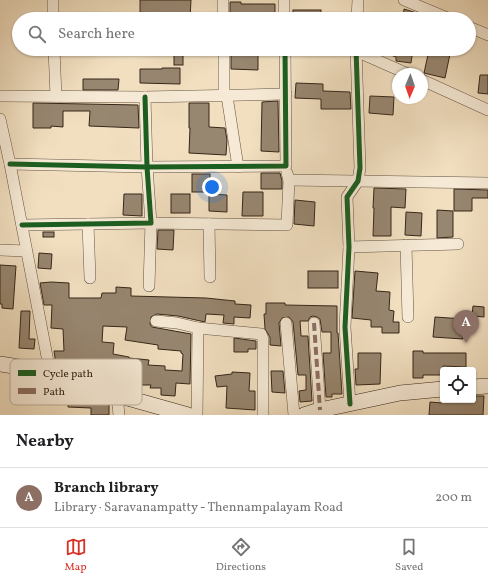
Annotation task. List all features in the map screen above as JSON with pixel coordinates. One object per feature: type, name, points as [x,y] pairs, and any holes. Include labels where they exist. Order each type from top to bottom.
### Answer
[{"type":"main road","points":[[0,364],[10,366]]},
{"type":"main road","points":[[476,386],[488,386]]},
{"type":"main road","points":[[304,415],[320,410],[400,393],[440,389]]},
{"type":"main road","points":[[142,402],[188,415]]},
{"type":"street","points":[[53,0],[53,12]]},
{"type":"street","points":[[223,0],[223,12]]},
{"type":"street","points":[[284,0],[284,12]]},
{"type":"street","points":[[357,12],[358,0]]},
{"type":"street","points":[[404,0],[433,12]]},
{"type":"street","points":[[476,30],[488,35]]},
{"type":"street","points":[[54,56],[56,96]]},
{"type":"street","points":[[224,56],[226,96],[238,167]]},
{"type":"street","points":[[22,225],[151,223],[287,225],[289,180],[286,166],[285,56]]},
{"type":"street","points":[[350,404],[345,327],[349,247],[347,197],[358,181],[360,168],[356,56]]},
{"type":"street","points":[[369,56],[395,68]]},
{"type":"street","points":[[428,83],[488,110]]},
{"type":"street","points":[[0,96],[145,97],[286,94]]},
{"type":"street","points":[[145,97],[147,167],[151,223],[149,286]]},
{"type":"street","points":[[0,119],[47,359]]},
{"type":"street","points":[[10,164],[147,167],[286,166]]},
{"type":"street","points":[[289,180],[488,183]]},
{"type":"street","points":[[88,224],[90,278]]},
{"type":"street","points":[[209,224],[210,277]]},
{"type":"street","points":[[349,247],[458,244]]},
{"type":"street","points":[[406,245],[408,317]]},
{"type":"street","points":[[0,250],[26,251]]},
{"type":"street","points":[[156,321],[177,323],[198,328],[261,334],[263,339],[263,415]]},
{"type":"street","points":[[286,323],[294,415]]},
{"type":"street","points":[[314,323],[320,410]]},
{"type":"street","points":[[197,415],[198,328]]},
{"type":"street","points":[[118,405],[118,415]]},
{"type":"building","points":[[140,0],[191,0],[190,12],[140,12]]},
{"type":"building","points":[[230,2],[241,2],[241,4],[275,4],[275,12],[230,12]]},
{"type":"building","points":[[404,9],[414,12],[404,12]]},
{"type":"building","points":[[293,10],[321,10],[321,12],[293,12]]},
{"type":"building","points":[[174,56],[183,56],[183,65],[174,65]]},
{"type":"building","points":[[231,56],[258,56],[258,70],[231,69]]},
{"type":"building","points":[[393,56],[412,56],[411,63],[396,61],[396,57]]},
{"type":"building","points":[[428,56],[450,56],[445,78],[428,74],[428,68],[425,68]]},
{"type":"building","points":[[180,68],[180,84],[140,83],[140,69]]},
{"type":"building","points":[[480,75],[488,75],[488,94],[478,93]]},
{"type":"building","points":[[83,79],[119,79],[118,90],[83,90]]},
{"type":"building","points":[[296,83],[323,84],[323,91],[350,92],[351,109],[321,109],[321,99],[295,98]]},
{"type":"building","points":[[370,96],[392,97],[392,104],[394,104],[393,115],[369,113]]},
{"type":"building","points":[[278,101],[279,152],[261,151],[262,102]]},
{"type":"building","points":[[33,103],[138,105],[139,128],[89,126],[90,111],[63,111],[63,127],[51,126],[51,128],[33,128]]},
{"type":"building","points":[[189,103],[209,103],[209,127],[225,128],[227,140],[226,155],[189,153]]},
{"type":"building","points":[[261,173],[280,173],[282,189],[261,189]]},
{"type":"building","points":[[192,174],[210,174],[210,192],[192,192]]},
{"type":"building","points":[[374,188],[406,189],[405,208],[391,207],[391,236],[373,236]]},
{"type":"building","points":[[454,189],[488,190],[488,198],[472,198],[472,211],[454,211]]},
{"type":"building","points":[[243,192],[263,192],[263,216],[242,216]]},
{"type":"building","points":[[124,194],[142,194],[142,216],[123,215]]},
{"type":"building","points":[[171,194],[190,194],[190,213],[171,213]]},
{"type":"building","points":[[209,194],[227,195],[227,212],[209,211]]},
{"type":"building","points":[[295,200],[315,202],[314,226],[294,224]]},
{"type":"building","points":[[437,210],[453,211],[453,237],[437,238]]},
{"type":"building","points":[[406,212],[422,213],[421,236],[405,235]]},
{"type":"building","points":[[158,230],[174,230],[173,250],[157,249]]},
{"type":"building","points":[[43,232],[54,232],[54,237],[43,237]]},
{"type":"building","points":[[39,253],[52,254],[51,269],[38,268]]},
{"type":"building","points":[[0,265],[16,266],[13,309],[2,308],[2,304],[0,304]]},
{"type":"building","points":[[308,271],[338,271],[338,288],[308,288]]},
{"type":"building","points":[[355,271],[378,273],[376,291],[390,292],[389,310],[394,311],[393,322],[399,322],[399,333],[382,333],[382,327],[371,327],[371,320],[352,318]]},
{"type":"building","points":[[51,282],[69,283],[69,298],[101,298],[102,293],[116,293],[116,287],[131,288],[131,296],[206,298],[235,301],[235,304],[251,305],[250,318],[234,317],[234,324],[223,323],[224,315],[206,314],[205,322],[178,316],[157,314],[151,317],[150,324],[152,327],[191,334],[190,384],[176,383],[175,396],[161,395],[161,388],[150,388],[151,385],[142,385],[142,359],[149,360],[148,365],[165,366],[165,370],[182,371],[183,354],[181,351],[158,349],[158,345],[125,340],[127,327],[103,326],[102,342],[114,343],[113,354],[139,359],[55,359],[54,351],[64,351],[63,329],[51,328],[52,305],[44,305],[40,283]]},
{"type":"building","points":[[266,303],[337,306],[337,333],[342,394],[332,394],[332,397],[326,397],[323,353],[331,353],[331,332],[322,332],[320,319],[313,316],[310,317],[308,321],[300,321],[301,336],[308,336],[312,401],[300,402],[299,391],[306,390],[306,375],[298,375],[293,322],[289,317],[282,318],[279,323],[281,346],[270,345],[270,337],[265,329],[264,314],[266,314]]},
{"type":"building","points":[[473,306],[484,307],[484,317],[472,316]]},
{"type":"building","points":[[21,311],[30,311],[29,339],[35,339],[34,349],[19,348]]},
{"type":"building","points":[[435,317],[464,319],[463,339],[433,337]]},
{"type":"building","points":[[234,338],[256,341],[256,349],[248,349],[248,352],[234,352]]},
{"type":"building","points":[[413,351],[423,351],[423,353],[466,353],[466,367],[443,366],[440,367],[440,375],[423,375],[423,378],[413,378]]},
{"type":"building","points":[[358,353],[381,353],[380,384],[356,385],[355,369],[358,369]]},
{"type":"building","points":[[271,371],[283,371],[285,393],[272,392]]},
{"type":"building","points":[[232,372],[250,373],[249,391],[255,391],[255,410],[226,408],[227,386],[217,387],[215,376],[232,374]]},
{"type":"building","points":[[476,396],[484,396],[483,415],[429,415],[430,402],[476,403]]},
{"type":"building","points":[[68,405],[109,405],[109,415],[91,415],[91,408],[68,407]]},
{"type":"marked path","points":[[314,323],[320,410]]},
{"type":"cycle path","points":[[145,97],[147,167],[286,166],[285,56]]},
{"type":"cycle path","points":[[350,404],[345,327],[349,247],[347,197],[358,181],[360,168],[356,56]]},
{"type":"cycle path","points":[[10,164],[147,167],[151,223],[22,225]]},
{"type":"place","name":"Branch library","points":[[466,343]]}]
